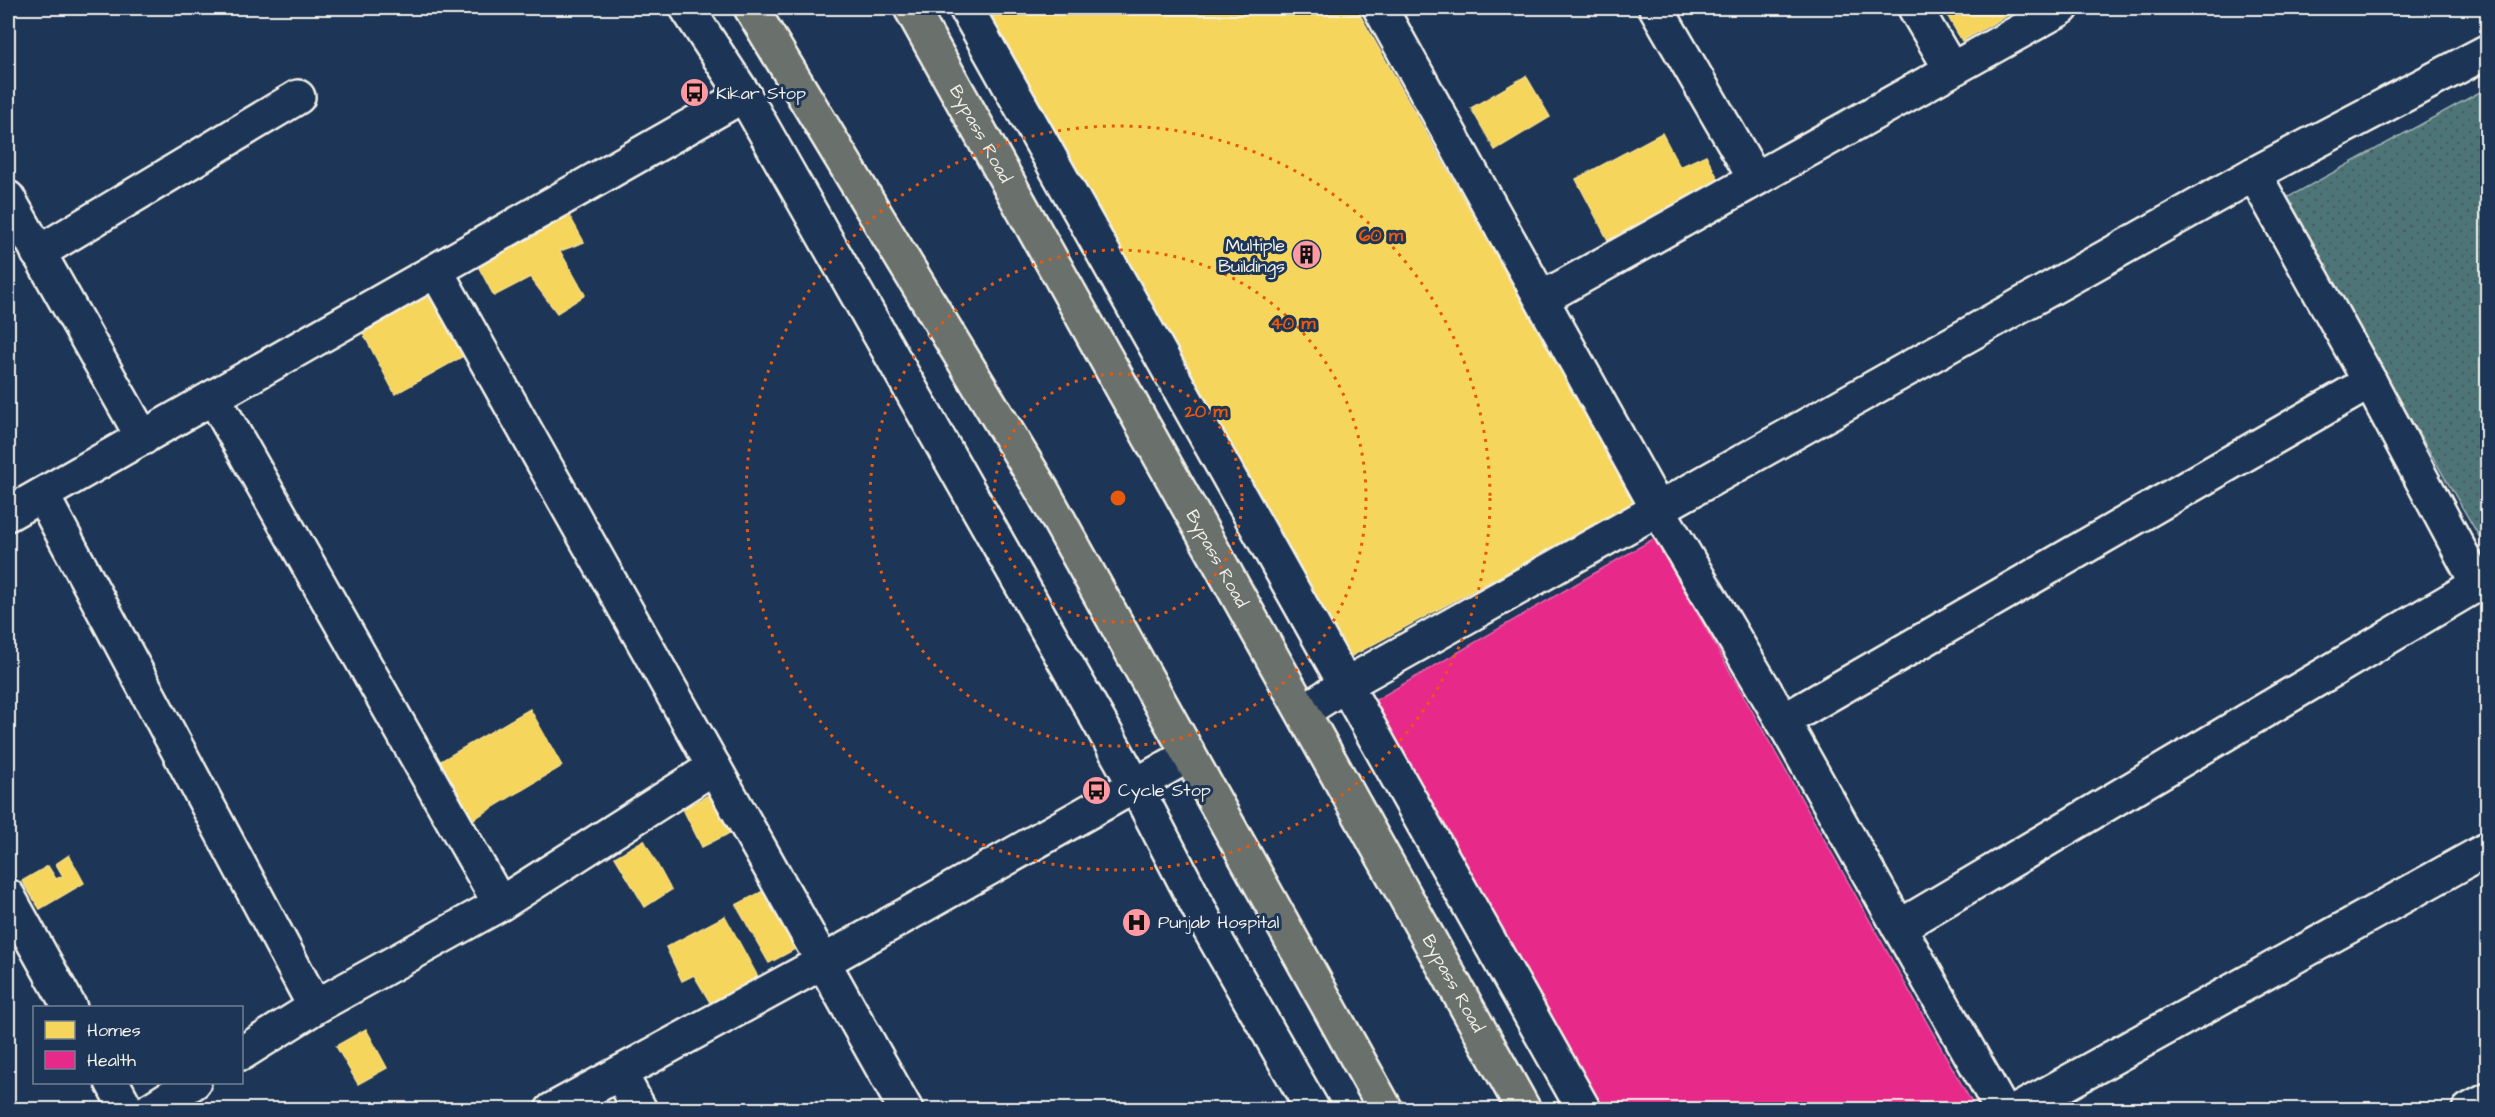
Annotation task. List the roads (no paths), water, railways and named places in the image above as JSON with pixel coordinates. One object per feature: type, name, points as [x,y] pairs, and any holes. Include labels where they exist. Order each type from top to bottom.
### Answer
[{"type":"main road","points":[[751,8],[1042,490],[1386,1110]]},
{"type":"main road","name":"Bypass Road","points":[[911,8],[1524,1110]]},
{"type":"street","points":[[687,8],[744,95],[1135,784],[1209,928],[1313,1110]]},
{"type":"street","points":[[966,8],[1584,1110]]},
{"type":"street","points":[[1380,8],[1543,298],[1659,511],[1783,721],[2002,1110]]},
{"type":"street","points":[[1656,8],[1755,179]]},
{"type":"street","points":[[1915,8],[1951,69]]},
{"type":"street","points":[[1543,298],[2062,8]]},
{"type":"street","points":[[1304,711],[1345,685],[1659,511],[2254,174],[2487,51]]},
{"type":"street","points":[[8,514],[744,95]]},
{"type":"street","points":[[38,253],[298,98]]},
{"type":"street","points":[[1899,927],[2482,580],[2254,174]]},
{"type":"street","points":[[8,198],[143,438]]},
{"type":"street","points":[[436,271],[906,1110]]},
{"type":"street","points":[[1783,721],[2370,382]]},
{"type":"street","points":[[214,398],[500,904]]},
{"type":"street","points":[[42,495],[315,1007]]},
{"type":"street","points":[[552,1110],[824,962],[1189,754]]},
{"type":"street","points":[[243,1052],[315,1007],[500,904],[714,767]]},
{"type":"street","points":[[2018,1110],[2487,849]]},
{"type":"street","points":[[8,896],[69,1006]]},
{"type":"street","points":[[620,1073],[640,1110]]},
{"type":"street","points":[[113,1084],[127,1110]]},
{"type":"street","points":[[150,1110],[192,1084]]},
{"type":"street","points":[[2469,1110],[2487,1100]]},
{"type":"place","name":"Kikar Stop","points":[[695,93]]},
{"type":"place","name":"Multiple Buildings","points":[[1306,255]]},
{"type":"place","name":"Cycle Stop","points":[[1097,790]]},
{"type":"place","name":"Punjab Hospital","points":[[1137,922]]}]
